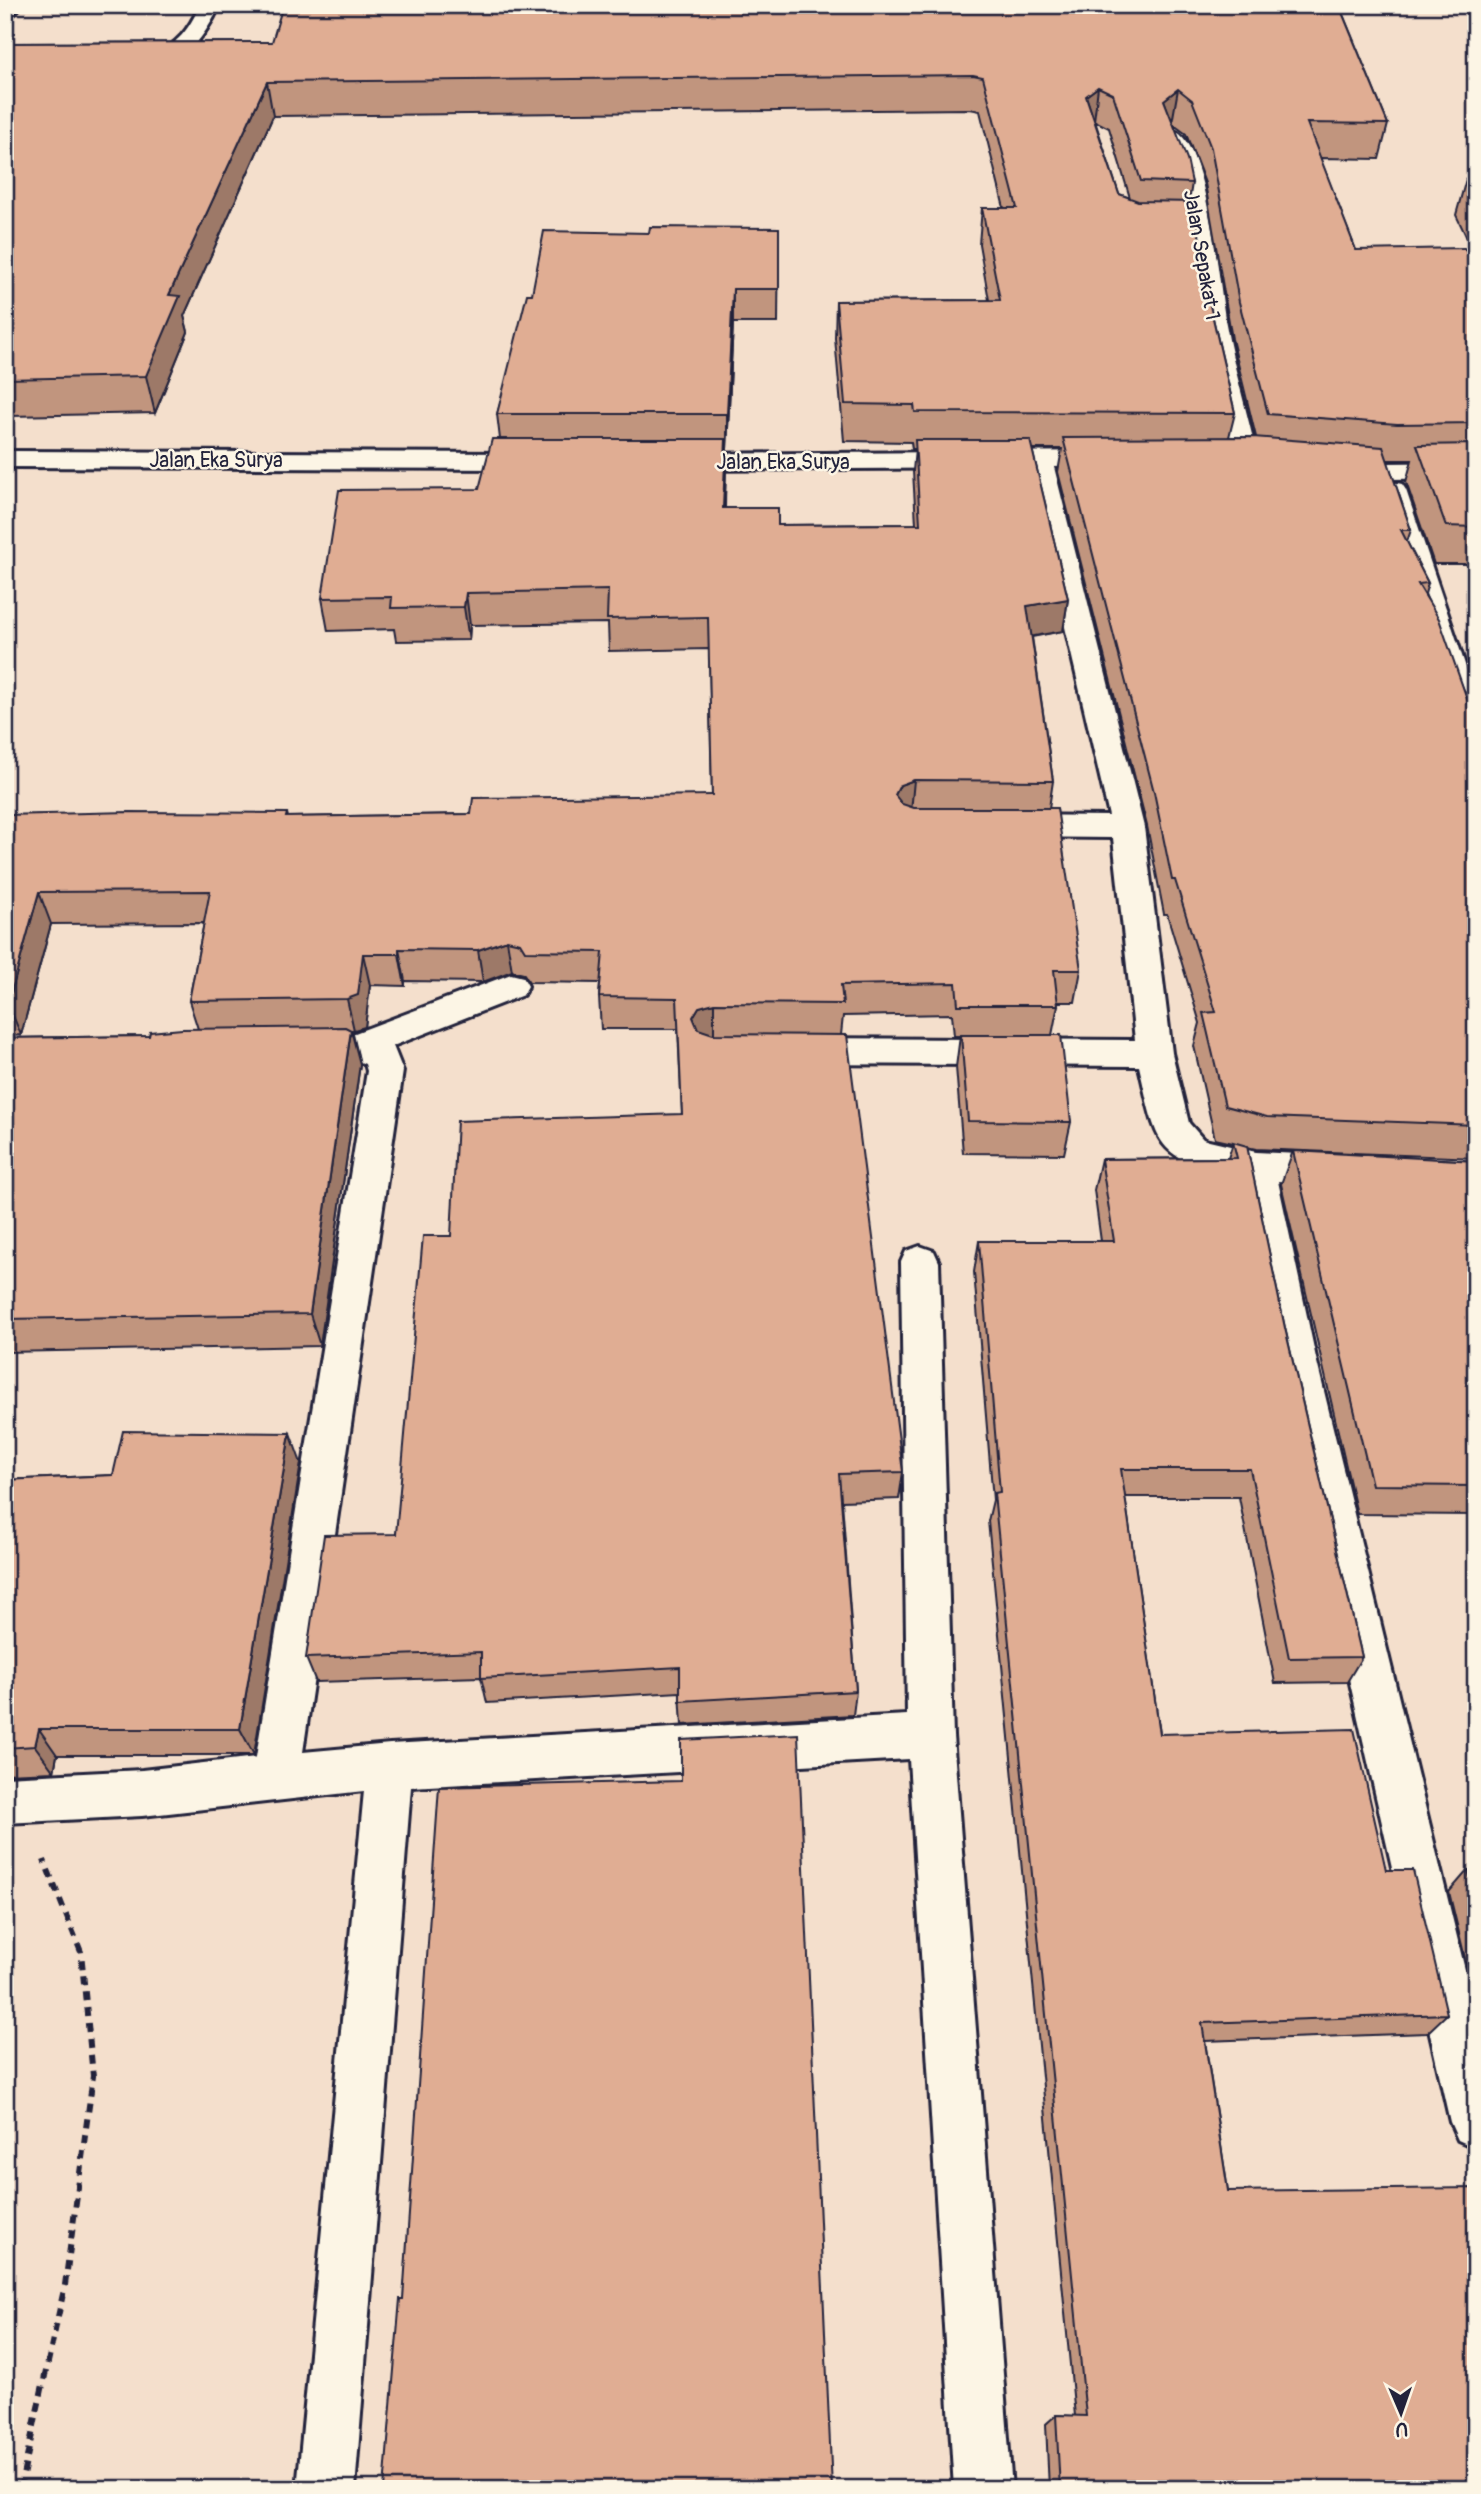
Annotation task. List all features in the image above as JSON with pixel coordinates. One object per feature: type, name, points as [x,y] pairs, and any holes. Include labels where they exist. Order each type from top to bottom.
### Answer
[{"type":"main road","points":[[5,12],[12,5]]},
{"type":"street","points":[[122,67],[159,60],[180,50],[197,36],[210,5]]},
{"type":"street","name":"Jalan Sepakat 1","points":[[1172,133],[1194,193],[1202,228],[1214,324],[1258,461],[1217,460]]},
{"type":"street","points":[[1174,228],[1202,228]]},
{"type":"street","name":"Jalan Eka Surya","points":[[5,459],[559,461]]},
{"type":"street","points":[[1039,459],[1128,827],[1154,1054],[1172,1128],[1190,1149],[1256,1166],[1366,1171]]},
{"type":"street","name":"Jalan Eka Surya","points":[[642,462],[1135,459]]},
{"type":"street","points":[[1309,465],[1386,471],[1476,470]]},
{"type":"street","points":[[1386,471],[1476,743]]},
{"type":"street","points":[[979,826],[1128,827]]},
{"type":"street","points":[[263,1047],[358,1046],[511,986]]},
{"type":"street","points":[[276,1777],[385,1071],[382,1056],[358,1046]]},
{"type":"street","points":[[768,1051],[1154,1054]]},
{"type":"street","points":[[1256,1166],[1296,1358],[1476,2122]]},
{"type":"street","points":[[920,1262],[930,1736],[983,2489]]},
{"type":"street","points":[[12,1799],[142,1793],[390,1766],[930,1736]]},
{"type":"street","points":[[326,2489],[390,1766]]},
{"type":"path","points":[[12,1799],[81,1952],[93,2076],[65,2285],[20,2489]]},
{"type":"building","points":[[283,5],[1339,5],[1388,124],[1307,123],[1356,250],[1464,248],[1476,268],[1476,423],[1397,424],[1268,414],[1239,302],[1211,148],[1192,100],[1178,89],[1164,100],[1187,159],[1192,183],[1141,181],[1113,94],[1098,87],[1086,96],[1119,194],[1138,201],[1195,202],[1206,288],[1235,413],[915,412],[914,405],[845,404],[836,301],[1000,300],[982,208],[1017,208],[983,77],[973,75],[267,82],[169,295],[180,296],[146,376],[5,379],[5,43],[272,42]]},
{"type":"building","points":[[1466,179],[1476,180],[1476,199]]},
{"type":"building","points":[[650,227],[779,228],[779,289],[733,289],[727,414],[497,414],[527,294],[532,294],[544,231],[649,233]]},
{"type":"building","points":[[1253,437],[1383,447],[1411,530],[1401,530],[1428,583],[1418,584],[1439,619],[1476,720],[1476,1125],[1267,1117],[1225,1106],[1203,1013],[1216,1012],[1175,880],[1172,880],[1154,792],[1063,438]]},
{"type":"building","points":[[492,439],[726,439],[723,508],[778,508],[778,525],[920,524],[915,440],[1030,440],[1068,599],[1027,606],[1053,781],[914,780],[900,785],[895,795],[902,804],[914,808],[1057,808],[1081,970],[1054,970],[1058,1005],[958,1005],[956,983],[841,985],[843,1004],[714,1003],[699,1007],[693,1017],[698,1029],[713,1034],[847,1035],[903,1472],[839,1474],[856,1691],[680,1701],[680,1667],[481,1678],[481,1652],[306,1658],[324,1535],[396,1534],[423,1236],[451,1236],[457,1121],[682,1114],[677,998],[599,997],[603,952],[525,951],[520,943],[507,940],[478,950],[399,949],[399,954],[363,954],[358,995],[347,999],[189,1001],[210,891],[39,892],[8,1004],[5,1004],[5,815],[130,812],[287,813],[286,817],[471,814],[473,798],[712,795],[708,617],[607,619],[608,590],[466,593],[464,607],[391,608],[392,597],[322,598],[339,490],[479,489]]},
{"type":"building","points":[[1476,444],[1476,527],[1446,526],[1417,445]]},
{"type":"building","points":[[345,1027],[351,1030],[310,1314],[5,1319],[5,1038],[149,1036],[150,1032],[182,1029]]},
{"type":"building","points":[[961,1035],[1061,1035],[1071,1122],[968,1121]]},
{"type":"building","points":[[1233,1142],[1247,1146],[1285,1328],[1362,1657],[1289,1658],[1250,1469],[1121,1469],[1160,1734],[1354,1729],[1386,1870],[1413,1870],[1447,2014],[1202,2023],[1228,2191],[1476,2188],[1476,2489],[1060,2489],[1056,2415],[1086,2416],[994,1493],[1000,1492],[979,1241],[1114,1241],[1101,1159],[1237,1158]]},
{"type":"building","points":[[1293,1151],[1476,1161],[1476,1486],[1372,1485]]},
{"type":"building","points":[[123,1431],[290,1433],[240,1729],[39,1729],[35,1746],[5,1748],[5,1480],[113,1475]]},
{"type":"building","points":[[798,1734],[832,2489],[384,2489],[400,2299],[403,2299],[439,1787],[681,1781],[681,1740]]},
{"type":"building","points":[[1468,1870],[1476,1870],[1476,1901]]}]
